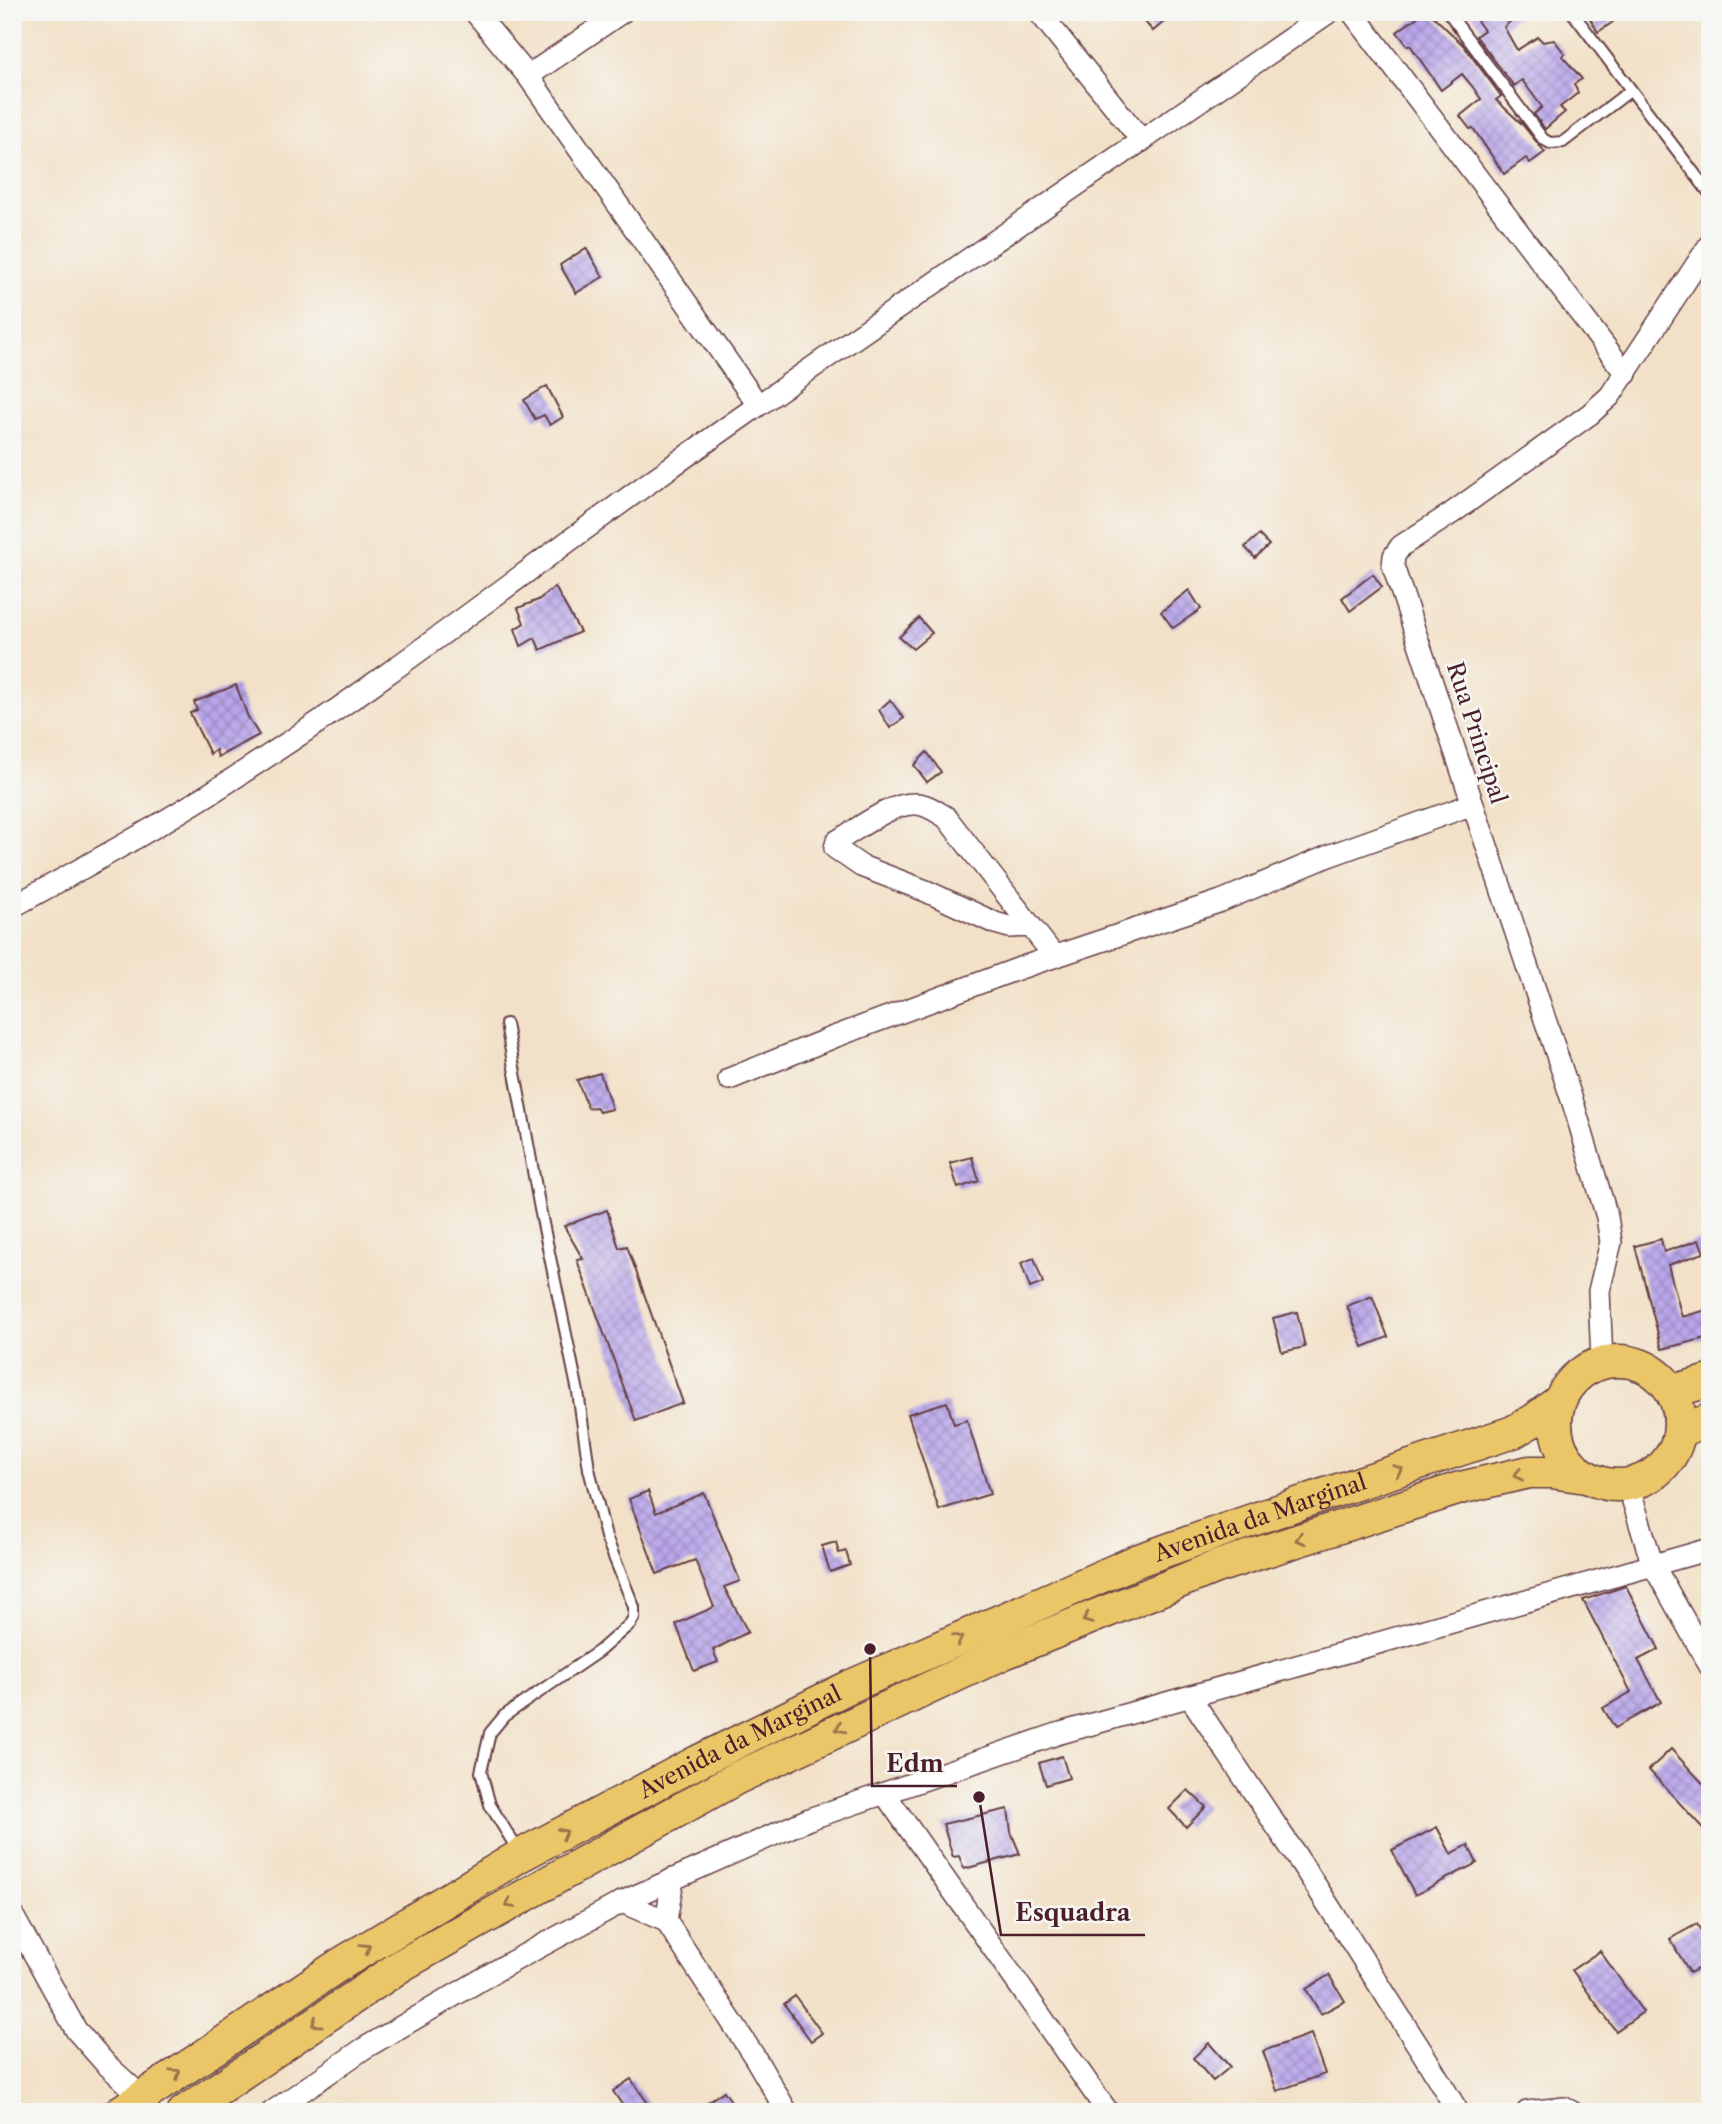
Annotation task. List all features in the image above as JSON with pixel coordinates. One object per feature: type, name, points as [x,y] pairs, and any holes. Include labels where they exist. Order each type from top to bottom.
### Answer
[{"type":"main road","points":[[1602,1362],[1634,1362],[1649,1368],[1662,1378],[1672,1391],[1679,1409],[1695,1425],[1664,1466],[1648,1479],[1629,1485],[1606,1485],[1586,1477],[1569,1463],[1559,1444],[1555,1422],[1559,1401],[1569,1384],[1583,1370],[1602,1362]]},
{"type":"main road","points":[[1672,1391],[1710,1381]]},
{"type":"main road","name":"Avenida da Marginal","points":[[131,2104],[338,1965],[521,1855],[851,1686],[1139,1560],[1513,1432],[1559,1401]]},
{"type":"main road","name":"Avenida da Marginal","points":[[184,2112],[402,1965],[563,1874],[737,1778],[1004,1653],[1216,1567],[1447,1492],[1529,1472],[1586,1477]]},
{"type":"street","points":[[475,12],[528,76],[758,405]]},
{"type":"street","points":[[528,76],[622,12]]},
{"type":"street","points":[[1039,12],[1142,141]]},
{"type":"street","points":[[12,906],[158,825],[347,702],[758,405],[1329,12]]},
{"type":"street","points":[[1352,12],[1626,374]]},
{"type":"street","name":"Rua Principal","points":[[1602,1362],[1599,1291],[1611,1242],[1607,1217],[1574,1106],[1393,566],[1394,556],[1401,546],[1452,513],[1590,414],[1610,396],[1710,244]]},
{"type":"street","points":[[1031,926],[1009,928],[861,866],[835,848],[837,841],[901,804],[919,803],[932,809],[946,817],[1031,926],[1054,956]]},
{"type":"street","points":[[729,1079],[834,1037],[1054,956],[1221,901],[1331,855],[1473,804]]},
{"type":"street","points":[[1629,1485],[1651,1563],[1710,1666]]},
{"type":"street","points":[[272,2112],[363,2049],[506,1965],[622,1902],[809,1819],[1057,1734],[1651,1563],[1710,1549]]},
{"type":"street","points":[[1190,1697],[1307,1872],[1458,2112]]},
{"type":"street","points":[[885,1794],[1108,2112]]},
{"type":"street","points":[[666,1921],[673,1880]]},
{"type":"street","points":[[622,1902],[666,1921],[787,2112]]},
{"type":"street","points":[[12,1914],[76,2030],[106,2064],[131,2104]]},
{"type":"street","points":[[1528,2112],[1564,2108],[1572,2112]]},
{"type":"lane","points":[[1448,12],[1543,139],[1550,143],[1563,142],[1631,90]]},
{"type":"lane","points":[[1572,12],[1710,194]]},
{"type":"lane","points":[[506,1024],[542,1220],[578,1392],[589,1469],[606,1537],[634,1607],[634,1617],[630,1624],[599,1651],[504,1716],[490,1733],[481,1772],[490,1805],[521,1855]]},
{"type":"building","points":[[1136,12],[1176,12],[1153,31]]},
{"type":"building","points":[[1424,12],[1429,12],[1463,45],[1501,96],[1496,100],[1522,124],[1545,152],[1530,163],[1526,158],[1504,174],[1473,128],[1470,129],[1460,116],[1481,99],[1472,86],[1462,74],[1441,90],[1410,45],[1408,46],[1397,32]]},
{"type":"building","points":[[1470,12],[1521,12],[1504,27],[1517,50],[1538,37],[1543,42],[1554,40],[1565,54],[1562,56],[1582,79],[1574,84],[1578,93],[1560,107],[1565,112],[1545,129],[1534,114],[1542,107],[1522,80],[1514,86],[1476,36],[1484,30]]},
{"type":"building","points":[[1586,12],[1608,12],[1613,22],[1598,32]]},
{"type":"building","points":[[586,248],[603,277],[576,293],[560,265]]},
{"type":"building","points":[[547,386],[563,417],[550,425],[544,415],[535,419],[524,400]]},
{"type":"building","points":[[1259,535],[1269,545],[1255,558],[1245,547]]},
{"type":"building","points":[[1373,574],[1382,587],[1350,611],[1342,598]]},
{"type":"building","points":[[555,587],[580,632],[540,650],[535,638],[521,646],[515,629],[524,623],[518,608],[538,600]]},
{"type":"building","points":[[1189,590],[1201,609],[1173,628],[1161,612]]},
{"type":"building","points":[[919,618],[932,633],[913,649],[899,637]]},
{"type":"building","points":[[236,685],[248,717],[259,735],[218,757],[216,750],[210,754],[190,713],[197,710],[194,702]]},
{"type":"building","points":[[890,700],[904,718],[890,728],[879,710]]},
{"type":"building","points":[[927,752],[941,772],[927,782],[914,765]]},
{"type":"building","points":[[600,1073],[612,1109],[599,1112],[596,1107],[588,1108],[577,1080]]},
{"type":"building","points":[[972,1157],[979,1181],[958,1188],[950,1163]]},
{"type":"building","points":[[607,1210],[619,1248],[627,1246],[683,1403],[636,1421],[577,1260],[583,1259],[564,1226]]},
{"type":"building","points":[[1661,1239],[1664,1252],[1699,1240],[1704,1253],[1668,1265],[1682,1317],[1710,1309],[1710,1337],[1662,1349],[1635,1246]]},
{"type":"building","points":[[1034,1258],[1043,1283],[1030,1288],[1021,1263]]},
{"type":"building","points":[[1372,1296],[1388,1337],[1363,1347],[1347,1306]]},
{"type":"building","points":[[1297,1312],[1305,1347],[1282,1352],[1273,1318]]},
{"type":"building","points":[[947,1402],[954,1424],[967,1420],[990,1494],[939,1510],[908,1414]]},
{"type":"building","points":[[648,1491],[656,1513],[704,1493],[740,1581],[724,1587],[748,1632],[713,1650],[718,1662],[694,1671],[676,1624],[714,1607],[695,1560],[657,1574],[629,1499]]},
{"type":"building","points":[[836,1542],[839,1553],[846,1551],[850,1565],[830,1572],[822,1546]]},
{"type":"building","points":[[1626,1586],[1659,1649],[1638,1660],[1661,1702],[1615,1728],[1603,1708],[1631,1692],[1583,1600]]},
{"type":"building","points":[[1671,1749],[1710,1791],[1710,1836],[1649,1770]]},
{"type":"building","points":[[1062,1756],[1069,1778],[1046,1785],[1039,1763]]},
{"type":"building","points":[[1188,1790],[1206,1807],[1186,1827],[1169,1809]]},
{"type":"building","points":[[1008,1809],[1011,1832],[1020,1854],[964,1869],[959,1856],[953,1857],[943,1824]]},
{"type":"building","points":[[1437,1827],[1451,1854],[1468,1845],[1477,1863],[1415,1895],[1392,1850]]},
{"type":"building","points":[[1697,1924],[1710,1946],[1710,1962],[1690,1973],[1670,1939]]},
{"type":"building","points":[[1600,1951],[1643,2012],[1616,2031],[1572,1970]]},
{"type":"building","points":[[1329,1975],[1345,2001],[1321,2014],[1306,1989]]},
{"type":"building","points":[[795,1996],[822,2033],[811,2041],[784,2004]]},
{"type":"building","points":[[1311,2034],[1325,2074],[1277,2091],[1263,2051]]},
{"type":"building","points":[[1209,2043],[1230,2067],[1213,2081],[1193,2058]]},
{"type":"building","points":[[631,2079],[649,2105],[639,2112],[627,2112],[613,2091]]},
{"type":"building","points":[[724,2091],[733,2104],[721,2112],[693,2112]]},
{"type":"place","name":"Edm","points":[[870,1649]]},
{"type":"place","name":"Esquadra","points":[[979,1797]]}]
